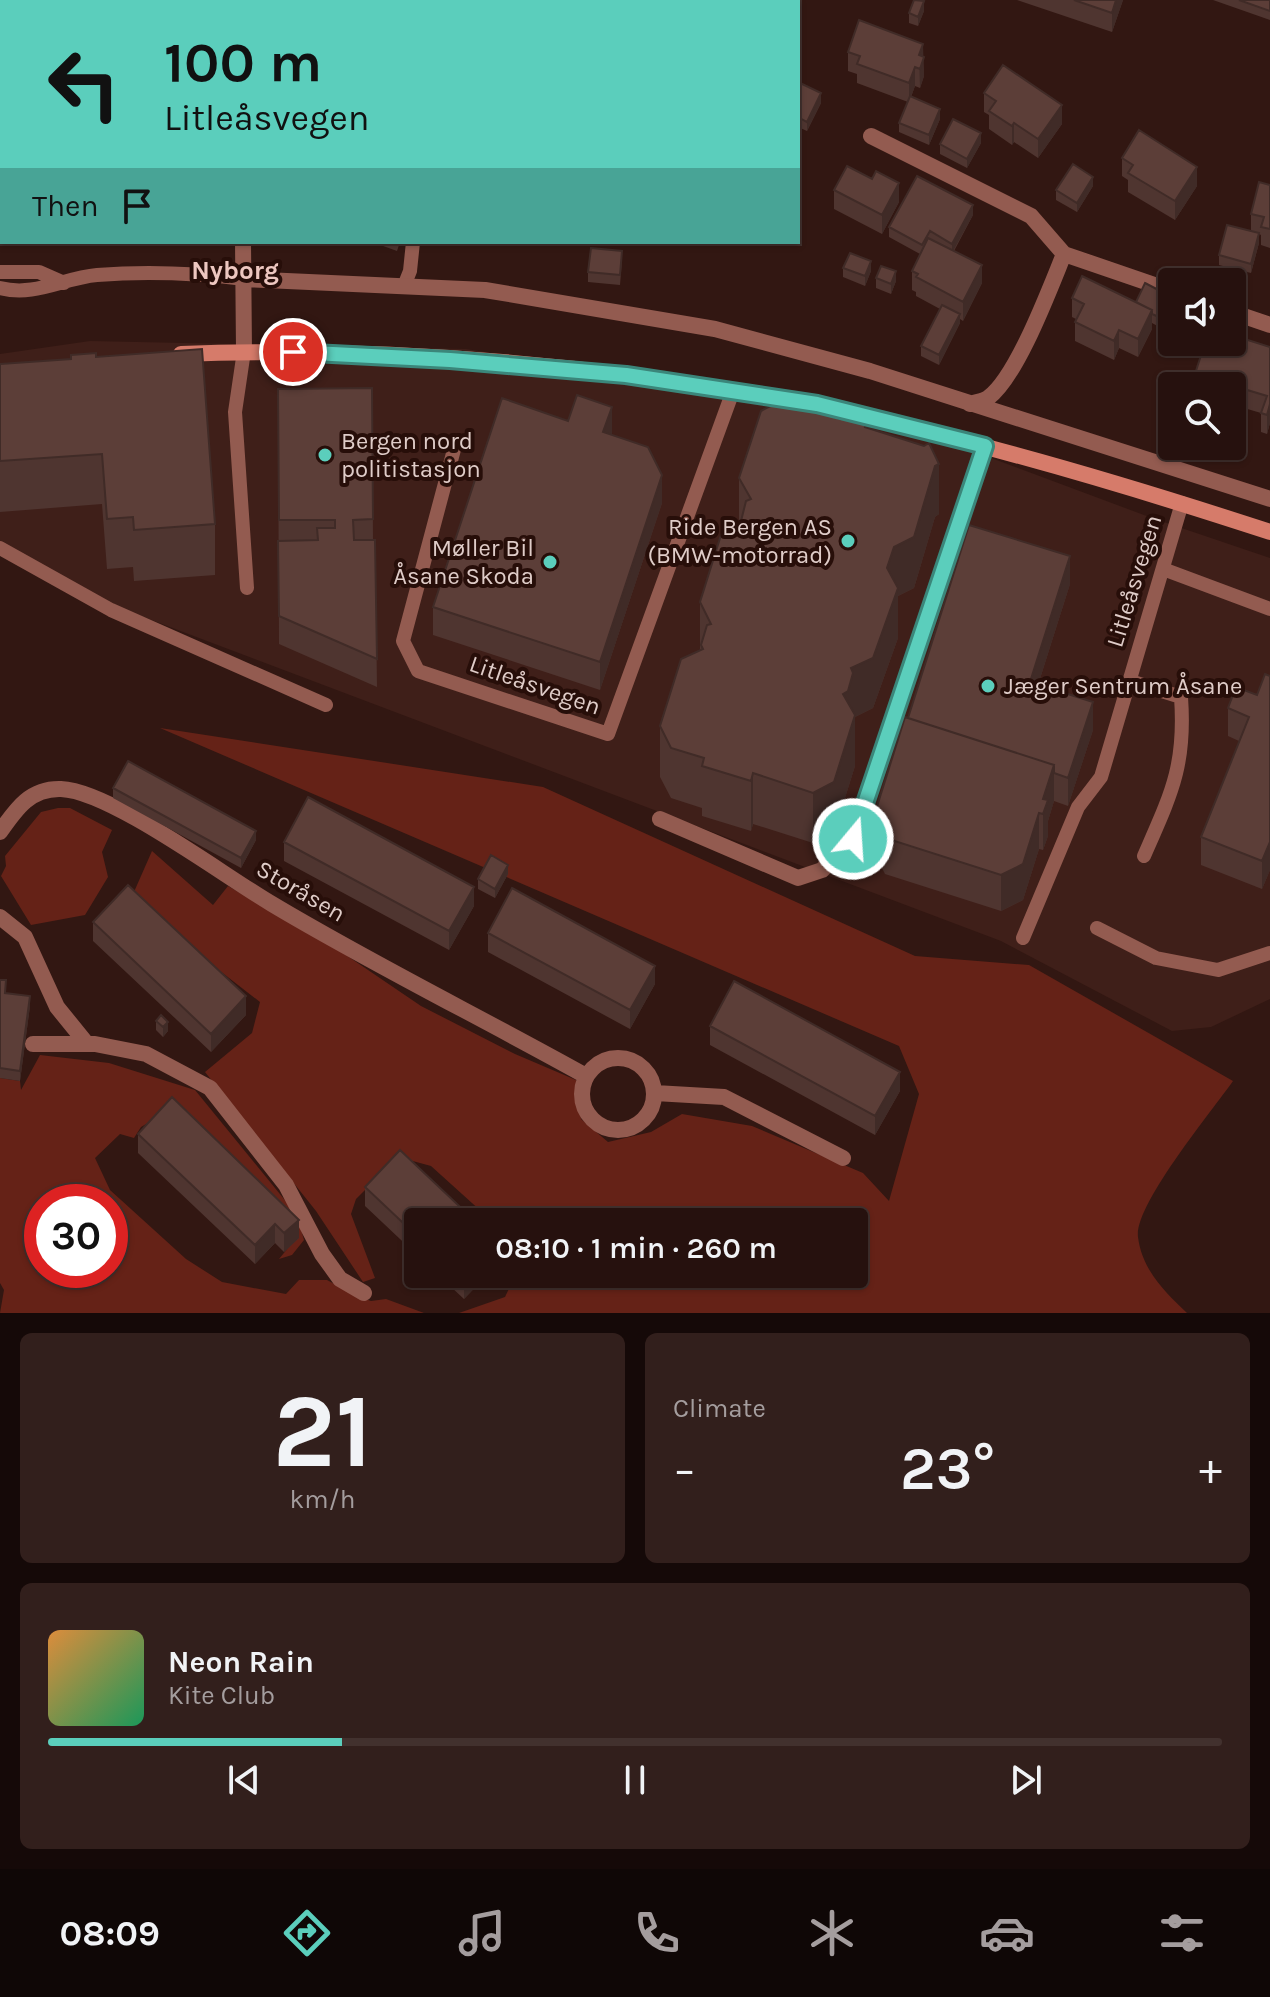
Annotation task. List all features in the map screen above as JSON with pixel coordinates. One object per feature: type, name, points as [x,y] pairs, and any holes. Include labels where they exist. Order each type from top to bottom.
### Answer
[{"type":"street","points":[[871,136],[1031,216],[1064,254],[1158,286]]},
{"type":"street","points":[[243,244],[244,351]]},
{"type":"street","points":[[970,404],[988,398],[1014,364],[1036,323],[1064,254]]},
{"type":"street","points":[[245,279],[485,290],[715,329],[800,350],[1270,499]]},
{"type":"street","points":[[1246,317],[1270,325]]},
{"type":"street","name":"Litleåsvegen","points":[[169,354],[244,351],[450,360],[626,375],[817,404],[985,446],[1270,532]]},
{"type":"street","points":[[660,819],[798,878],[822,870],[853,839],[985,446]]},
{"type":"street","name":"Storåsen","points":[[0,832],[22,801],[42,790],[86,793],[197,856],[271,904],[586,1076]]},
{"type":"street","points":[[0,917],[25,937],[57,1007],[87,1044]]},
{"type":"street","points":[[33,1044],[87,1044],[146,1054],[210,1088],[286,1185],[322,1254],[340,1279],[364,1293]]},
{"type":"street","points":[[627,1058],[646,1071],[655,1093],[647,1116],[638,1124],[615,1131],[593,1121],[586,1112],[582,1088],[586,1076],[603,1061],[627,1058]]},
{"type":"street","points":[[655,1093],[724,1097],[843,1158]]},
{"type":"lane","points":[[404,286],[410,271],[413,244]]},
{"type":"lane","points":[[0,272],[39,272],[64,283]]},
{"type":"lane","points":[[0,288],[34,291],[93,275],[140,272],[245,279]]},
{"type":"lane","points":[[244,351],[235,412],[247,588]]},
{"type":"lane","name":"Litleåsvegen","points":[[456,442],[403,641],[418,671],[608,734],[733,391]]},
{"type":"lane","name":"Litleåsvegen","points":[[1023,938],[1078,807],[1101,777],[1182,503]]},
{"type":"lane","points":[[0,548],[111,610],[326,705]]},
{"type":"lane","points":[[1163,569],[1270,609]]},
{"type":"lane","points":[[1130,681],[1181,697],[1184,733],[1176,784],[1144,856]]},
{"type":"lane","points":[[1097,928],[1156,958],[1218,970],[1270,953]]},
{"type":"shaded area","points":[[90,341],[466,349],[870,413],[1152,518],[1270,558],[1270,999],[1211,1027],[1172,1031],[1001,941],[125,610],[0,549],[0,354]]},
{"type":"shaded area","points":[[160,728],[543,787],[915,956],[1029,965],[1233,1081],[1161,1181],[1140,1222],[1140,1249],[1149,1270],[1187,1313],[459,1313],[505,1297],[509,1288],[868,1288],[868,1208],[478,1208],[431,1166],[398,1157],[356,1199],[351,1214],[375,1278],[363,1282],[316,1211],[205,1072],[252,1033],[260,1002],[130,901],[152,851],[213,905],[228,886],[343,953],[421,1006],[515,1054],[576,1080],[581,1119],[608,1142],[651,1132],[682,1114],[752,1126],[863,1173],[889,1201],[919,1094],[899,1046]]},
{"type":"shaded area","points":[[70,808],[112,830],[102,852],[108,877],[85,915],[31,925],[1,876],[6,866],[5,856],[41,812]]},
{"type":"shaded area","points":[[40,1055],[109,1063],[195,1090],[297,1215],[304,1240],[292,1255],[279,1259],[293,1242],[172,1109],[141,1127],[134,1138],[120,1134],[95,1158],[107,1184],[24,1184],[24,1288],[128,1288],[128,1206],[186,1259],[222,1282],[286,1294],[299,1280],[327,1280],[371,1301],[386,1299],[424,1313],[0,1313],[4,1290],[0,1283],[0,1078],[20,1081],[21,1090]]},
{"type":"building","points":[[914,0],[924,1],[918,17],[909,13]]},
{"type":"building","points":[[1074,0],[1116,0],[1112,13]]},
{"type":"building","points":[[1239,0],[1270,0],[1270,11]]},
{"type":"building","points":[[859,20],[923,44],[919,55],[924,57],[920,69],[915,67],[909,83],[857,64],[860,56],[848,52]]},
{"type":"building","points":[[1003,65],[1062,105],[1038,139],[989,111],[996,101],[984,93]]},
{"type":"building","points":[[800,83],[821,93],[807,122],[800,118]]},
{"type":"building","points":[[910,96],[940,109],[929,135],[899,123]]},
{"type":"building","points":[[953,119],[981,133],[967,159],[940,144]]},
{"type":"building","points":[[1139,130],[1197,167],[1175,201],[1128,173],[1133,165],[1122,158]]},
{"type":"building","points":[[1073,164],[1093,177],[1077,203],[1056,190]]},
{"type":"building","points":[[847,166],[872,179],[876,171],[899,183],[882,215],[834,190]]},
{"type":"building","points":[[917,176],[973,205],[952,244],[930,231],[922,245],[889,227]]},
{"type":"building","points":[[1259,182],[1270,185],[1270,229],[1261,227],[1264,217],[1251,214]]},
{"type":"building","points":[[1227,225],[1259,233],[1251,264],[1219,255]]},
{"type":"building","points":[[928,238],[982,265],[963,302],[916,277],[918,274],[912,271]]},
{"type":"building","points":[[591,248],[622,251],[620,275],[588,272]]},
{"type":"building","points":[[850,253],[871,261],[865,276],[843,268]]},
{"type":"building","points":[[881,266],[896,271],[891,284],[876,278]]},
{"type":"building","points":[[1082,276],[1152,310],[1138,339],[1119,330],[1114,341],[1075,322],[1084,304],[1072,298]]},
{"type":"building","points":[[1145,283],[1158,290],[1158,317],[1152,314],[1152,310],[1136,302]]},
{"type":"building","points":[[942,305],[960,314],[939,355],[921,346]]},
{"type":"building","points":[[1246,339],[1270,347],[1270,404],[1267,415],[1261,413],[1267,396],[1246,390],[1246,372],[1196,372],[1201,356],[1246,356]]},
{"type":"building","points":[[202,349],[215,524],[134,530],[133,517],[107,519],[102,454],[0,461],[0,364],[71,359],[71,355],[96,353],[96,357]]},
{"type":"building","points":[[372,388],[373,519],[353,520],[354,540],[375,540],[377,659],[279,616],[278,541],[318,540],[317,528],[335,528],[335,520],[279,520],[278,389]]},
{"type":"building","points":[[577,395],[612,407],[603,432],[648,447],[662,475],[600,662],[433,607],[502,398],[568,421]]},
{"type":"building","points":[[782,400],[840,419],[844,405],[870,413],[865,427],[924,446],[929,443],[939,464],[935,466],[914,537],[894,547],[887,568],[898,588],[873,658],[851,668],[853,673],[848,691],[843,694],[855,715],[834,782],[813,793],[753,773],[751,781],[702,766],[704,758],[671,748],[660,726],[681,659],[703,649],[701,645],[707,625],[711,624],[700,602],[721,535],[743,524],[746,501],[751,499],[739,478],[761,411]]},
{"type":"building","points":[[969,525],[1070,556],[1030,682],[1093,702],[1068,778],[1054,773],[1054,765],[908,718]]},
{"type":"building","points":[[1265,674],[1270,676],[1270,842],[1262,861],[1201,837],[1249,717],[1228,708],[1236,687],[1257,695]]},
{"type":"building","points":[[905,717],[1054,765],[1043,799],[1048,800],[1043,814],[1039,813],[1023,864],[1001,875],[885,838],[874,816]]},
{"type":"building","points":[[128,761],[256,831],[241,858],[113,788]]},
{"type":"building","points":[[308,797],[474,887],[449,931],[284,842]]},
{"type":"building","points":[[491,855],[508,865],[495,889],[478,879]]},
{"type":"building","points":[[128,885],[246,996],[211,1034],[93,922]]},
{"type":"building","points":[[512,888],[655,966],[630,1010],[488,933]]},
{"type":"building","points":[[0,980],[6,980],[5,993],[30,996],[20,1071],[0,1068]]},
{"type":"building","points":[[734,981],[900,1072],[875,1116],[710,1026]]},
{"type":"building","points":[[161,1015],[168,1022],[163,1027],[156,1021]]},
{"type":"building","points":[[172,1097],[299,1220],[284,1233],[275,1224],[255,1245],[138,1134]]},
{"type":"building","points":[[400,1150],[461,1208],[404,1208],[404,1224],[365,1187]]},
{"type":"place","name":"Bergen nord politistasjon","points":[[325,455]]},
{"type":"place","name":"Ride Bergen AS (BMW-motorrad)","points":[[848,541]]},
{"type":"place","name":"Møller Bil Åsane Skoda","points":[[550,562]]},
{"type":"place","name":"Jæger Sentrum Åsane","points":[[988,686]]},
{"type":"district","name":"Nyborg","points":[[235,270]]},
{"type":"route","points":[[293,352],[450,360],[626,375],[817,404],[985,446],[853,839]]}]
